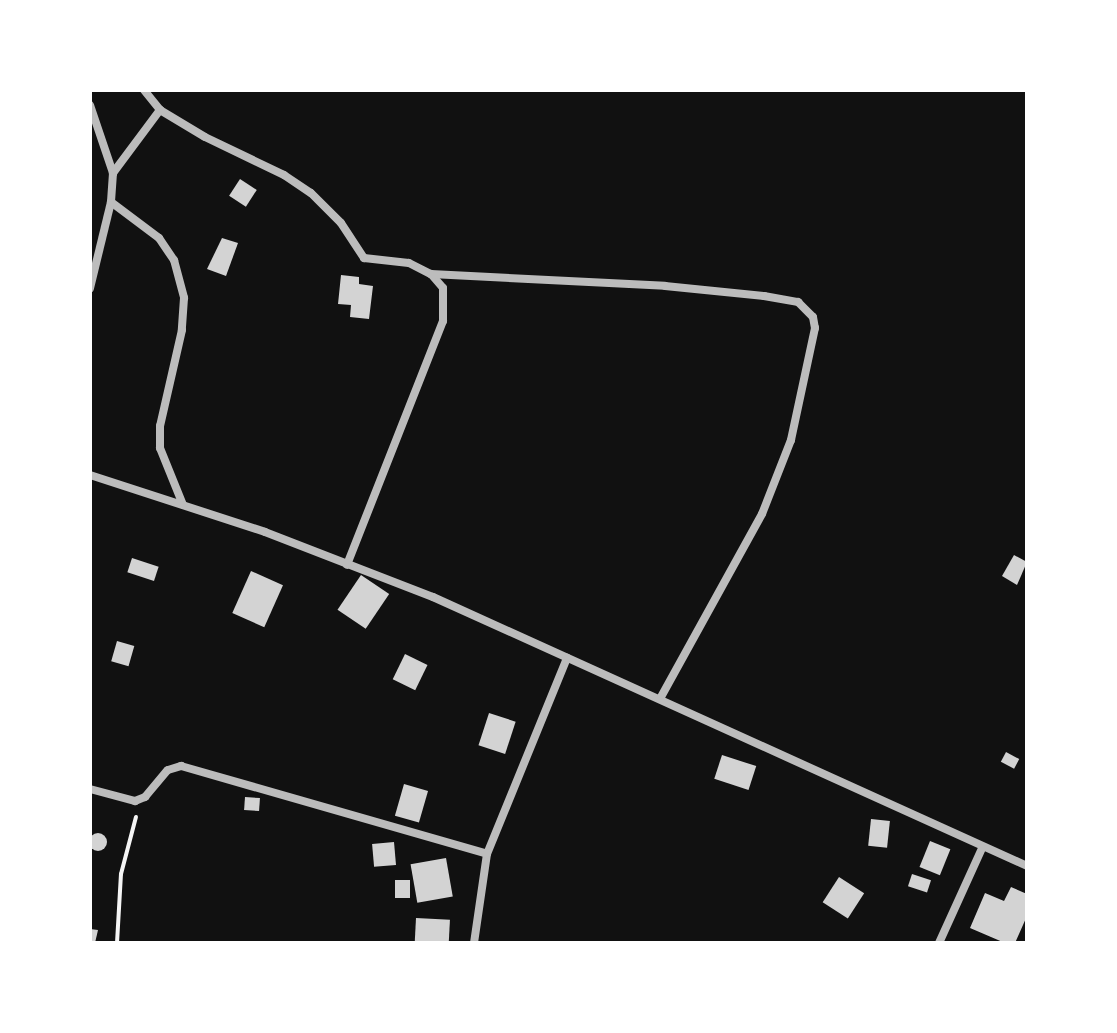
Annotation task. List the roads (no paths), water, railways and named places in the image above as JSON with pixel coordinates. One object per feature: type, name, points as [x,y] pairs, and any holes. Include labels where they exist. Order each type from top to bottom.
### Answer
[{"type":"street","points":[[144,90],[160,110],[205,137],[284,175],[311,193],[341,223],[364,258],[409,263],[431,274],[443,288],[443,321],[347,565]]},
{"type":"street","points":[[90,105],[113,173],[111,202],[90,288]]},
{"type":"street","points":[[113,173],[160,110]]},
{"type":"street","points":[[111,202],[159,238],[174,260],[184,298],[182,330],[160,426],[160,448],[183,505]]},
{"type":"street","points":[[431,274],[635,284],[750,295],[798,302],[813,317],[815,328],[791,440],[762,514],[660,699]]},
{"type":"street","points":[[90,475],[183,505],[433,597],[1027,866]]},
{"type":"street","points":[[474,943],[487,854],[567,658]]},
{"type":"street","points":[[90,789],[123,800],[141,799],[168,770],[181,766],[487,854]]},
{"type":"street","points":[[939,943],[982,848]]}]
